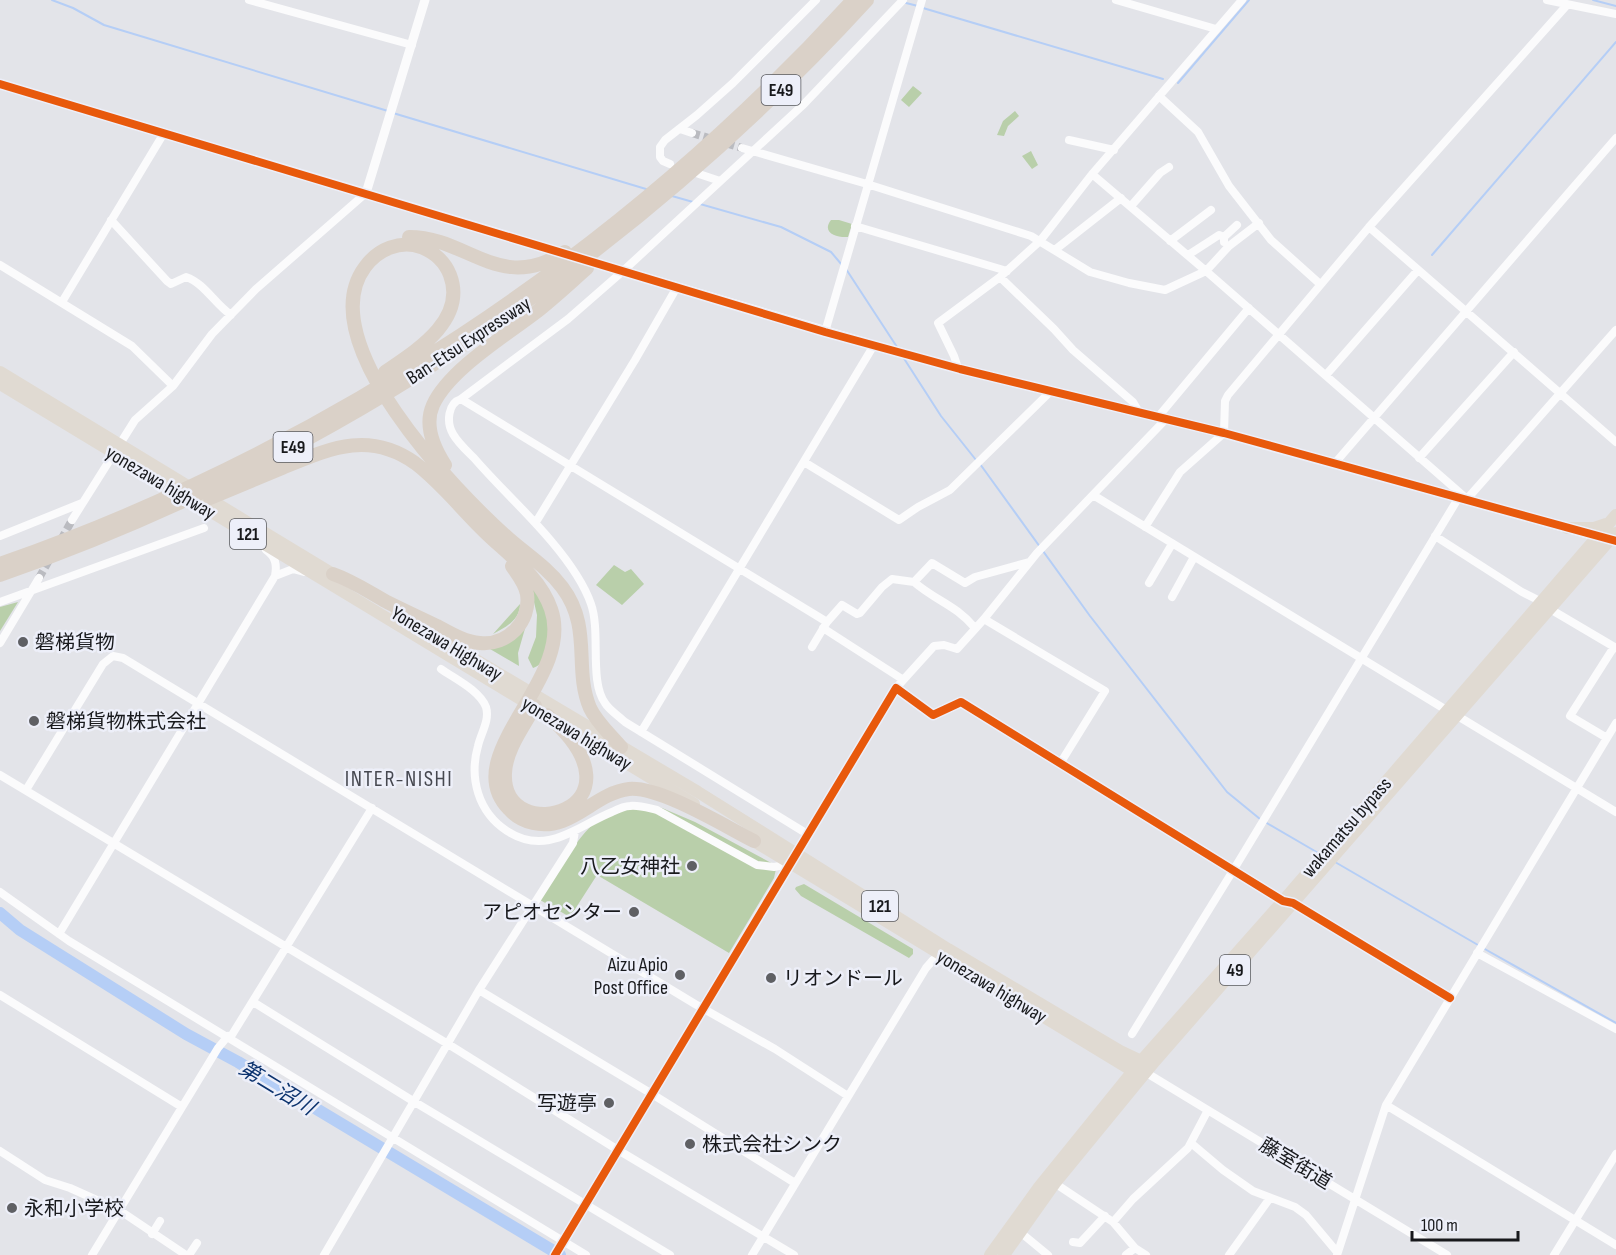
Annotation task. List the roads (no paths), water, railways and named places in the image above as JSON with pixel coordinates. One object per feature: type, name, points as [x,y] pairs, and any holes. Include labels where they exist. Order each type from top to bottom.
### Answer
[{"type":"highway","name":"Ban-Etsu Expressway","points":[[627,219],[673,188],[684,171],[853,0]]},
{"type":"highway","name":"Ban-Etsu Expressway","points":[[0,564],[76,536],[157,501],[217,485],[282,453],[394,377],[572,263],[785,85],[867,0]]},
{"type":"highway","points":[[454,492],[432,441],[430,414],[441,391],[470,362],[538,310],[572,263],[627,219]]},
{"type":"highway","points":[[572,263],[510,267],[485,261],[423,238],[390,240],[370,251],[350,279],[346,301],[346,321],[368,378],[405,437],[537,583],[551,610],[554,641],[546,678],[521,723],[499,752],[495,775],[496,786],[508,809],[530,822],[555,824],[573,818],[616,793],[628,789],[640,789],[684,806],[754,842]]},
{"type":"highway","points":[[362,398],[394,377],[445,321],[453,289],[447,269],[431,252],[413,245],[392,247],[382,251],[366,267],[354,289],[352,300],[354,324],[374,374],[405,426],[454,492]]},
{"type":"highway","name":"Yonezawa Highway","points":[[0,372],[116,448],[327,577],[698,792],[794,859],[1120,1051],[1140,1068]]},
{"type":"highway","name":"yonezawa highway","points":[[0,384],[116,448],[221,518],[327,577],[754,842],[794,859],[916,940],[1140,1068]]},
{"type":"highway","name":"Ban-Etsu Expressway","points":[[217,485],[289,437],[362,398]]},
{"type":"highway","points":[[0,575],[174,509],[217,485],[335,448],[362,444],[385,448],[405,457],[454,492]]},
{"type":"highway","points":[[1567,528],[1614,530]]},
{"type":"highway","points":[[1567,528],[1580,542],[1577,559]]},
{"type":"highway","name":"wakamatsu bypass","points":[[1546,605],[1577,559],[1596,536],[1614,530]]},
{"type":"highway","name":"wakamatsu bypass","points":[[990,1255],[1140,1068],[1614,530]]},
{"type":"highway","points":[[327,577],[348,579],[386,601],[461,638],[482,644],[496,642],[506,638],[517,629],[526,617],[527,606],[524,585],[502,542]]},
{"type":"highway","points":[[502,542],[547,570],[571,601],[579,624],[584,689],[591,710],[621,747]]},
{"type":"highway","points":[[521,723],[507,760],[505,773],[508,791],[521,806],[539,815],[564,811],[578,800],[584,790],[587,770],[577,748],[565,730],[547,715]]},
{"type":"highway","name":"wakamatsu bypass","points":[[1004,1255],[1051,1180]]},
{"type":"street","points":[[249,0],[412,45]]},
{"type":"street","points":[[72,520],[135,420],[173,386],[212,334],[271,275],[366,194],[425,0]]},
{"type":"street","points":[[720,181],[684,171],[663,161],[660,157],[660,147],[665,140],[733,83],[816,0]]},
{"type":"street","points":[[809,835],[625,722],[604,703],[596,671],[597,635],[592,605],[571,566],[536,522],[453,434],[449,419],[450,409],[455,401],[461,399],[568,319],[691,209],[804,104],[903,0]]},
{"type":"street","points":[[825,332],[922,0]]},
{"type":"street","points":[[1116,0],[1216,29]]},
{"type":"street","points":[[958,368],[938,323],[1000,277],[1040,241],[1092,174],[1242,0]]},
{"type":"street","points":[[1547,0],[1616,14]]},
{"type":"street","points":[[1145,527],[1180,472],[1224,433],[1225,401],[1228,395],[1369,227],[1567,5]]},
{"type":"street","points":[[0,84],[889,350],[1224,433],[1596,536],[1614,530]]},
{"type":"street","points":[[1159,96],[1198,132],[1229,186],[1278,247],[1320,285]]},
{"type":"street","points":[[680,129],[692,133]]},
{"type":"street","points":[[62,302],[164,133]]},
{"type":"street","points":[[1335,463],[1616,138]]},
{"type":"street","points":[[1069,140],[1114,150]]},
{"type":"street","points":[[742,148],[867,184],[1032,236],[1090,272],[1165,290],[1206,271],[1229,246],[1259,223]]},
{"type":"street","points":[[1131,206],[1160,173],[1169,167]]},
{"type":"street","points":[[1092,174],[1375,417],[1463,498]]},
{"type":"street","points":[[1056,249],[1121,198]]},
{"type":"street","points":[[1170,242],[1211,210]]},
{"type":"street","points":[[111,220],[167,281],[171,284],[186,277],[193,279],[222,310],[231,315]]},
{"type":"street","points":[[1229,246],[1223,241],[1224,237],[1236,225]]},
{"type":"street","points":[[855,226],[1007,271]]},
{"type":"street","points":[[1369,227],[1616,442]]},
{"type":"street","points":[[1188,255],[1219,236],[1224,237]]},
{"type":"street","points":[[0,264],[132,346],[173,386]]},
{"type":"street","points":[[1326,375],[1418,270]]},
{"type":"street","points":[[1000,277],[1073,350],[1133,402],[1140,412]]},
{"type":"street","points":[[536,522],[677,287]]},
{"type":"street","points":[[556,1252],[896,688],[934,646],[944,645],[957,649],[1029,562],[1162,418],[1250,308]]},
{"type":"street","points":[[1132,1034],[1435,536],[1463,498],[1561,394],[1616,330]]},
{"type":"street","points":[[642,732],[874,345]]},
{"type":"street","points":[[1419,458],[1514,352]]},
{"type":"street","points":[[804,462],[899,520],[950,490],[1051,391]]},
{"type":"street","points":[[461,399],[740,569],[825,625],[902,680]]},
{"type":"street","points":[[1093,495],[1360,659],[1576,789],[1615,810]]},
{"type":"street","points":[[0,536],[83,502]]},
{"type":"street","points":[[59,934],[275,576],[275,561],[271,554],[226,526],[221,518]]},
{"type":"street","points":[[0,602],[204,528]]},
{"type":"street","points":[[1435,536],[1522,592],[1615,647],[1570,716],[1607,738]]},
{"type":"street","points":[[1149,583],[1172,543]]},
{"type":"street","points":[[1172,597],[1194,557]]},
{"type":"street","points":[[914,582],[932,563],[964,583],[975,577],[1029,562]]},
{"type":"street","points":[[275,576],[293,569],[314,578],[327,577]]},
{"type":"street","points":[[0,642],[39,578]]},
{"type":"street","points":[[812,647],[825,625],[842,605],[857,614],[860,613],[892,579],[914,582],[936,599],[959,611],[975,628]]},
{"type":"street","points":[[984,619],[1105,691],[1061,762]]},
{"type":"street","points":[[26,790],[103,664],[110,657],[123,657],[532,906],[756,1038],[848,1096]]},
{"type":"street","points":[[441,669],[480,697],[486,707],[487,718],[478,745],[474,776],[478,795],[489,813],[507,831],[530,840],[554,840],[628,806],[640,806],[657,810],[757,865],[774,867],[794,859]]},
{"type":"street","points":[[896,688],[933,715],[961,702],[1450,998]]},
{"type":"street","points":[[1337,1254],[1386,1105],[1616,723]]},
{"type":"street","points":[[0,775],[794,1255]]},
{"type":"street","points":[[92,1255],[216,1050],[229,1037],[253,1002],[372,808]]},
{"type":"street","points":[[324,1255],[479,990],[573,843],[575,831]]},
{"type":"street","points":[[0,892],[59,934],[586,1255]]},
{"type":"street","points":[[916,940],[926,954],[926,968]]},
{"type":"street","points":[[1478,951],[1616,1029]]},
{"type":"street","points":[[752,1255],[930,962],[938,959],[978,977]]},
{"type":"street","points":[[479,990],[795,1183]]},
{"type":"street","points":[[0,996],[182,1107]]},
{"type":"street","points":[[253,1002],[670,1255]]},
{"type":"street","name":"藤室街道","points":[[1140,1068],[1447,1255]]},
{"type":"street","points":[[1386,1105],[1616,1245]]},
{"type":"street","points":[[1113,1222],[1133,1199],[1188,1148],[1208,1110]]},
{"type":"street","points":[[1191,1143],[1245,1186],[1295,1207],[1306,1215],[1337,1254]]},
{"type":"street","points":[[0,1151],[45,1180],[119,1209],[152,1234],[187,1255],[197,1243]]},
{"type":"street","points":[[1554,1255],[1616,1154]]},
{"type":"street","points":[[1051,1180],[1113,1222],[1135,1248],[1146,1255]]},
{"type":"street","points":[[1229,1255],[1270,1198]]},
{"type":"street","points":[[1073,1242],[1080,1243],[1105,1216]]},
{"type":"street","points":[[152,1234],[160,1221]]},
{"type":"street","points":[[1020,1232],[1048,1255]]},
{"type":"street","points":[[1126,1255],[1135,1248]]},
{"type":"waterway","points":[[52,0],[73,8],[104,25],[388,111]]},
{"type":"waterway","points":[[1178,83],[1249,0]]},
{"type":"waterway","points":[[1593,0],[1616,6]]},
{"type":"waterway","points":[[906,3],[918,6]]},
{"type":"waterway","points":[[923,8],[1163,79]]},
{"type":"waterway","points":[[1432,255],[1616,42]]},
{"type":"waterway","points":[[393,113],[646,189]]},
{"type":"waterway","points":[[672,196],[781,227],[831,252],[842,265]]},
{"type":"waterway","points":[[846,269],[897,347]]},
{"type":"waterway","points":[[903,357],[941,416],[976,460]]},
{"type":"waterway","points":[[980,464],[1090,616],[1227,792],[1260,819]]},
{"type":"waterway","points":[[1265,822],[1320,854]]},
{"type":"waterway","points":[[1335,862],[1478,945]]},
{"type":"waterway","name":"第二沼川","points":[[0,913],[20,930],[186,1034],[238,1062],[560,1255]]},
{"type":"waterway","points":[[1483,948],[1616,1023]]},
{"type":"tunnel","points":[[692,133],[742,148]]},
{"type":"tunnel","points":[[61,540],[72,520]]},
{"type":"tunnel","points":[[39,578],[52,555]]},
{"type":"place","name":"磐梯貨物","points":[[23,642]]},
{"type":"place","name":"磐梯貨物株式会社","points":[[34,721]]},
{"type":"place","name":"八乙女神社","points":[[692,866]]},
{"type":"place","name":"アピオセンター","points":[[634,912]]},
{"type":"place","name":"Aizu Apio Post Office","points":[[680,975]]},
{"type":"place","name":"リオンドール","points":[[771,978]]},
{"type":"place","name":"写遊亭","points":[[609,1103]]},
{"type":"place","name":"株式会社シンク","points":[[690,1144]]},
{"type":"place","name":"永和小学校","points":[[12,1208]]},
{"type":"district","name":"INTER-NISHI","points":[[399,778]]}]
